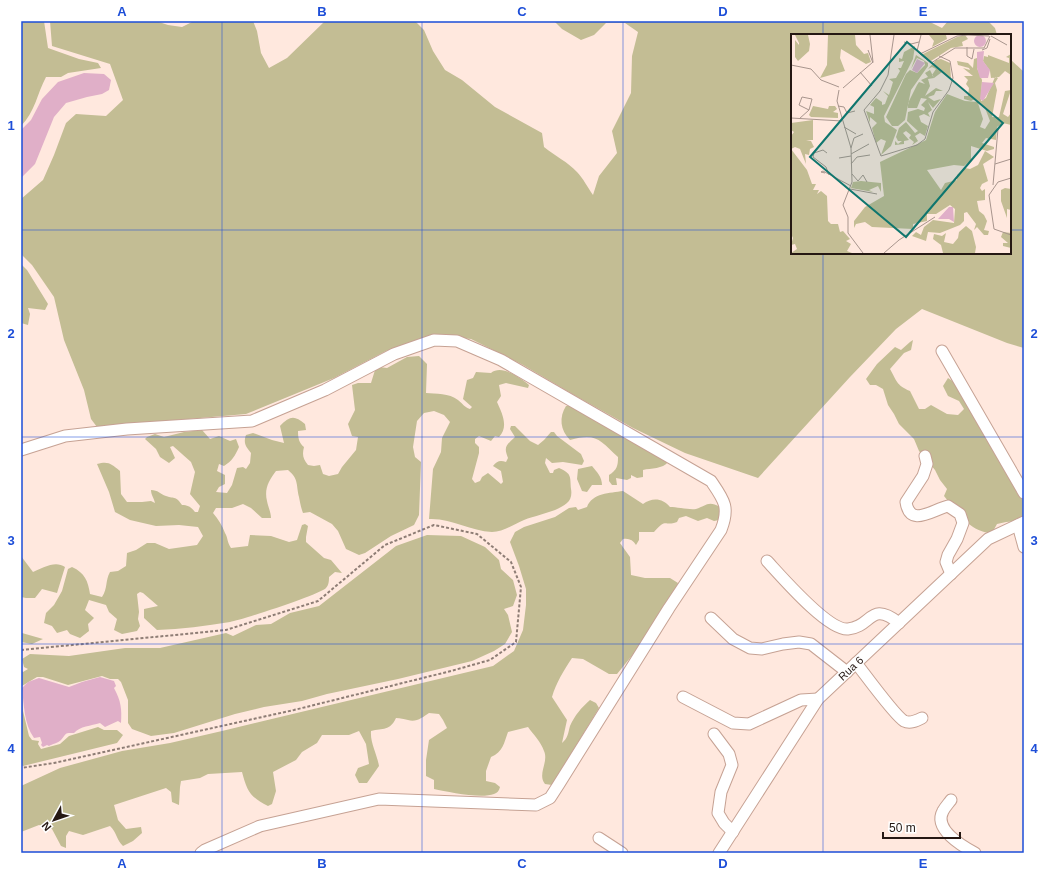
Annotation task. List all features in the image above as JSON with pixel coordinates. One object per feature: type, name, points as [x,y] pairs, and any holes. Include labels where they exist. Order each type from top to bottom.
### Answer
[{"type":"street","points":[[21,450],[66,436],[127,429],[252,421],[325,390],[394,354],[434,340],[457,341],[500,360],[711,481],[724,503],[726,518],[721,530],[669,608],[550,798],[536,805],[379,799],[260,826],[201,853]]},
{"type":"street","points":[[942,351],[1024,492]]},
{"type":"street","points":[[925,456],[927,464],[923,476],[906,502],[907,510],[910,514],[915,516],[925,515],[948,506],[960,514],[963,523],[946,562],[951,574]]},
{"type":"street","points":[[1021,524],[1024,547]]},
{"type":"street","name":"Rua 6","points":[[719,853],[818,699],[988,539],[1021,524]]},
{"type":"street","points":[[767,561],[808,604],[836,626],[847,629],[860,625],[873,616],[881,613],[890,615],[899,623]]},
{"type":"street","points":[[711,618],[733,640],[750,648],[762,649],[799,642],[811,644],[847,672]]},
{"type":"street","points":[[856,663],[903,721],[911,722],[922,718]]},
{"type":"street","points":[[683,697],[733,723],[749,724],[800,700],[818,699]]},
{"type":"street","points":[[714,734],[729,754],[732,765],[721,792],[718,813],[724,823],[733,832]]},
{"type":"street","points":[[950,800],[942,811],[940,819],[943,827],[952,838],[975,853]]},
{"type":"street","points":[[599,838],[622,853]]},
{"type":"path","points":[[21,650],[226,630],[318,601],[385,545],[434,525],[477,534],[511,562],[521,587],[516,642],[490,660],[294,710],[54,764],[21,768]]},
{"type":"shaded area","points":[[21,21],[44,21],[48,48],[79,59],[98,63],[101,68],[68,73],[61,77],[46,77],[30,115],[21,126]]},
{"type":"shaded area","points":[[50,21],[156,21],[182,27],[194,21],[253,21],[257,31],[261,53],[269,68],[287,58],[325,21],[415,21],[424,30],[433,51],[445,70],[462,80],[495,107],[542,133],[544,147],[573,168],[593,195],[599,176],[617,153],[612,131],[631,93],[632,56],[638,32],[625,23],[606,23],[594,35],[581,40],[562,29],[554,21],[928,21],[942,28],[948,21],[988,21],[995,28],[997,34],[791,34],[791,254],[1011,254],[1011,60],[1024,72],[1024,348],[1007,343],[922,309],[896,329],[758,478],[685,453],[633,428],[523,365],[471,339],[433,335],[386,351],[334,378],[246,414],[97,427],[91,419],[84,390],[64,340],[54,297],[32,265],[21,254],[21,199],[43,180],[66,123],[76,114],[106,116],[123,100],[110,64],[52,46]]},
{"type":"shaded area","points":[[84,73],[104,74],[111,80],[109,90],[102,94],[66,103],[54,117],[35,164],[21,178],[21,130],[31,120],[42,99],[58,82]]},
{"type":"shaded area","points":[[21,264],[27,270],[48,304],[45,310],[28,308],[30,314],[28,325],[21,323]]},
{"type":"shaded area","points":[[913,340],[911,350],[904,353],[890,369],[896,380],[899,385],[910,391],[919,409],[925,409],[931,405],[947,414],[958,415],[964,409],[959,401],[948,396],[943,386],[948,378],[954,382],[1024,500],[1024,516],[1017,521],[997,524],[992,533],[977,529],[965,520],[944,496],[947,489],[935,470],[919,451],[914,439],[899,424],[888,405],[883,389],[876,385],[870,385],[866,379],[877,364],[895,347],[901,350]]},
{"type":"shaded area","points":[[419,356],[427,364],[426,393],[451,396],[470,409],[472,407],[463,399],[467,380],[473,378],[476,372],[491,373],[500,370],[505,371],[511,373],[529,385],[528,388],[506,383],[499,385],[501,396],[497,402],[504,420],[504,429],[499,437],[495,436],[491,441],[479,436],[475,439],[475,443],[479,447],[479,453],[472,479],[475,483],[480,481],[482,477],[488,473],[501,484],[503,482],[501,471],[493,466],[499,461],[506,462],[508,458],[506,448],[515,437],[510,429],[511,426],[515,426],[530,441],[538,445],[551,432],[554,432],[557,436],[581,454],[584,461],[582,465],[563,462],[552,463],[546,458],[545,463],[550,473],[553,473],[554,470],[559,468],[570,476],[571,493],[568,502],[558,509],[524,520],[496,532],[484,531],[445,520],[429,519],[433,469],[441,452],[442,438],[450,422],[444,415],[434,411],[424,413],[417,421],[413,447],[415,457],[421,462],[419,515],[414,525],[391,536],[365,553],[359,555],[346,549],[338,531],[332,524],[310,512],[303,513],[296,479],[288,470],[276,471],[268,485],[266,497],[271,518],[262,518],[251,508],[243,504],[232,508],[216,508],[213,513],[223,527],[231,548],[248,546],[250,535],[271,536],[289,542],[297,540],[302,525],[305,524],[308,526],[306,542],[324,558],[331,560],[342,573],[335,572],[329,577],[327,587],[321,591],[311,596],[230,622],[194,627],[157,630],[144,618],[144,609],[158,606],[140,592],[137,594],[139,612],[138,619],[140,626],[137,631],[122,634],[114,630],[117,619],[109,612],[106,605],[89,600],[85,610],[94,618],[88,624],[89,631],[80,638],[70,634],[67,630],[57,633],[52,626],[44,623],[46,613],[54,605],[62,591],[68,569],[72,567],[83,575],[87,581],[90,594],[102,597],[110,572],[118,571],[126,566],[127,553],[136,550],[147,543],[155,543],[169,549],[197,545],[203,536],[198,527],[179,525],[156,526],[130,520],[115,512],[109,492],[97,464],[110,464],[120,471],[121,494],[127,502],[151,501],[155,503],[151,492],[151,490],[153,490],[177,499],[182,505],[188,506],[195,512],[198,512],[200,506],[190,494],[195,472],[191,462],[173,446],[170,447],[175,458],[169,463],[160,457],[156,449],[145,439],[147,437],[155,434],[164,437],[184,432],[202,430],[210,439],[219,436],[230,441],[236,439],[239,447],[235,456],[224,466],[219,464],[217,471],[225,475],[225,484],[219,487],[216,492],[227,493],[232,485],[237,468],[243,467],[246,469],[250,463],[251,453],[246,445],[246,435],[253,433],[284,443],[280,426],[287,420],[295,418],[305,424],[306,430],[298,431],[298,434],[300,442],[304,447],[304,459],[308,465],[320,465],[323,474],[329,476],[338,474],[356,450],[358,437],[352,436],[348,424],[355,410],[352,385],[358,383],[371,383],[375,370],[379,367],[387,368],[407,357]]},
{"type":"shaded area","points":[[566,406],[575,406],[668,462],[660,467],[643,470],[643,477],[637,478],[631,475],[631,478],[627,480],[616,478],[617,485],[612,485],[609,481],[609,475],[616,468],[618,457],[602,442],[592,437],[570,440],[562,428],[562,415]]},
{"type":"shaded area","points":[[592,466],[600,477],[602,485],[592,485],[587,492],[582,491],[577,479],[578,469]]},
{"type":"shaded area","points":[[623,491],[643,504],[650,500],[661,500],[670,507],[696,509],[707,504],[713,504],[720,507],[721,513],[719,520],[714,521],[707,518],[698,521],[686,516],[679,518],[677,522],[661,525],[654,532],[639,532],[639,540],[636,545],[629,539],[623,539],[620,543],[630,557],[631,575],[645,578],[670,578],[678,583],[674,594],[639,647],[617,674],[609,674],[583,659],[572,658],[566,667],[552,697],[567,720],[562,743],[567,737],[574,718],[590,700],[596,703],[599,708],[552,785],[545,784],[543,780],[542,772],[545,759],[544,751],[539,741],[528,727],[508,732],[501,750],[491,757],[486,771],[486,781],[495,783],[500,787],[496,793],[481,796],[434,789],[434,780],[426,776],[426,760],[429,740],[447,728],[439,714],[429,713],[414,721],[396,718],[389,727],[371,731],[379,766],[367,783],[359,783],[355,775],[358,768],[369,764],[366,744],[359,731],[349,735],[322,735],[317,743],[302,752],[296,760],[273,772],[276,791],[272,804],[268,806],[257,800],[250,793],[242,772],[208,774],[200,778],[181,781],[179,805],[172,802],[171,792],[166,788],[114,805],[118,820],[126,829],[141,827],[142,833],[133,841],[123,846],[110,826],[83,835],[69,831],[66,836],[66,848],[61,846],[52,829],[39,825],[21,832],[21,786],[60,768],[122,751],[170,743],[493,666],[514,651],[523,630],[526,589],[510,542],[515,532],[524,527],[555,517],[569,508],[576,507],[578,510],[587,507],[589,502],[602,494]]},
{"type":"shaded area","points":[[427,535],[461,536],[485,547],[499,560],[501,569],[513,580],[517,595],[513,606],[504,609],[508,615],[512,632],[505,644],[472,661],[302,701],[264,707],[235,714],[174,733],[151,736],[132,729],[128,723],[128,700],[121,682],[118,679],[110,679],[102,676],[68,685],[43,677],[37,677],[22,686],[23,711],[29,736],[32,740],[39,741],[38,744],[41,749],[60,744],[69,736],[98,727],[104,730],[117,730],[123,735],[117,743],[23,766],[21,765],[21,670],[23,672],[28,669],[24,667],[22,659],[30,654],[69,656],[125,648],[160,648],[226,633],[233,636],[256,625],[271,624],[290,613],[319,606],[396,546]]},
{"type":"shaded area","points":[[21,556],[33,572],[53,564],[65,567],[57,593],[42,589],[35,598],[21,597]]},
{"type":"shaded area","points":[[21,632],[43,639],[32,644],[21,642]]},
{"type":"shaded area","points":[[100,677],[114,681],[116,686],[114,688],[120,705],[121,723],[118,721],[105,727],[100,723],[86,726],[74,733],[66,734],[58,742],[43,747],[41,745],[42,743],[40,737],[34,738],[28,727],[22,688],[28,682],[39,678],[69,687]]}]
